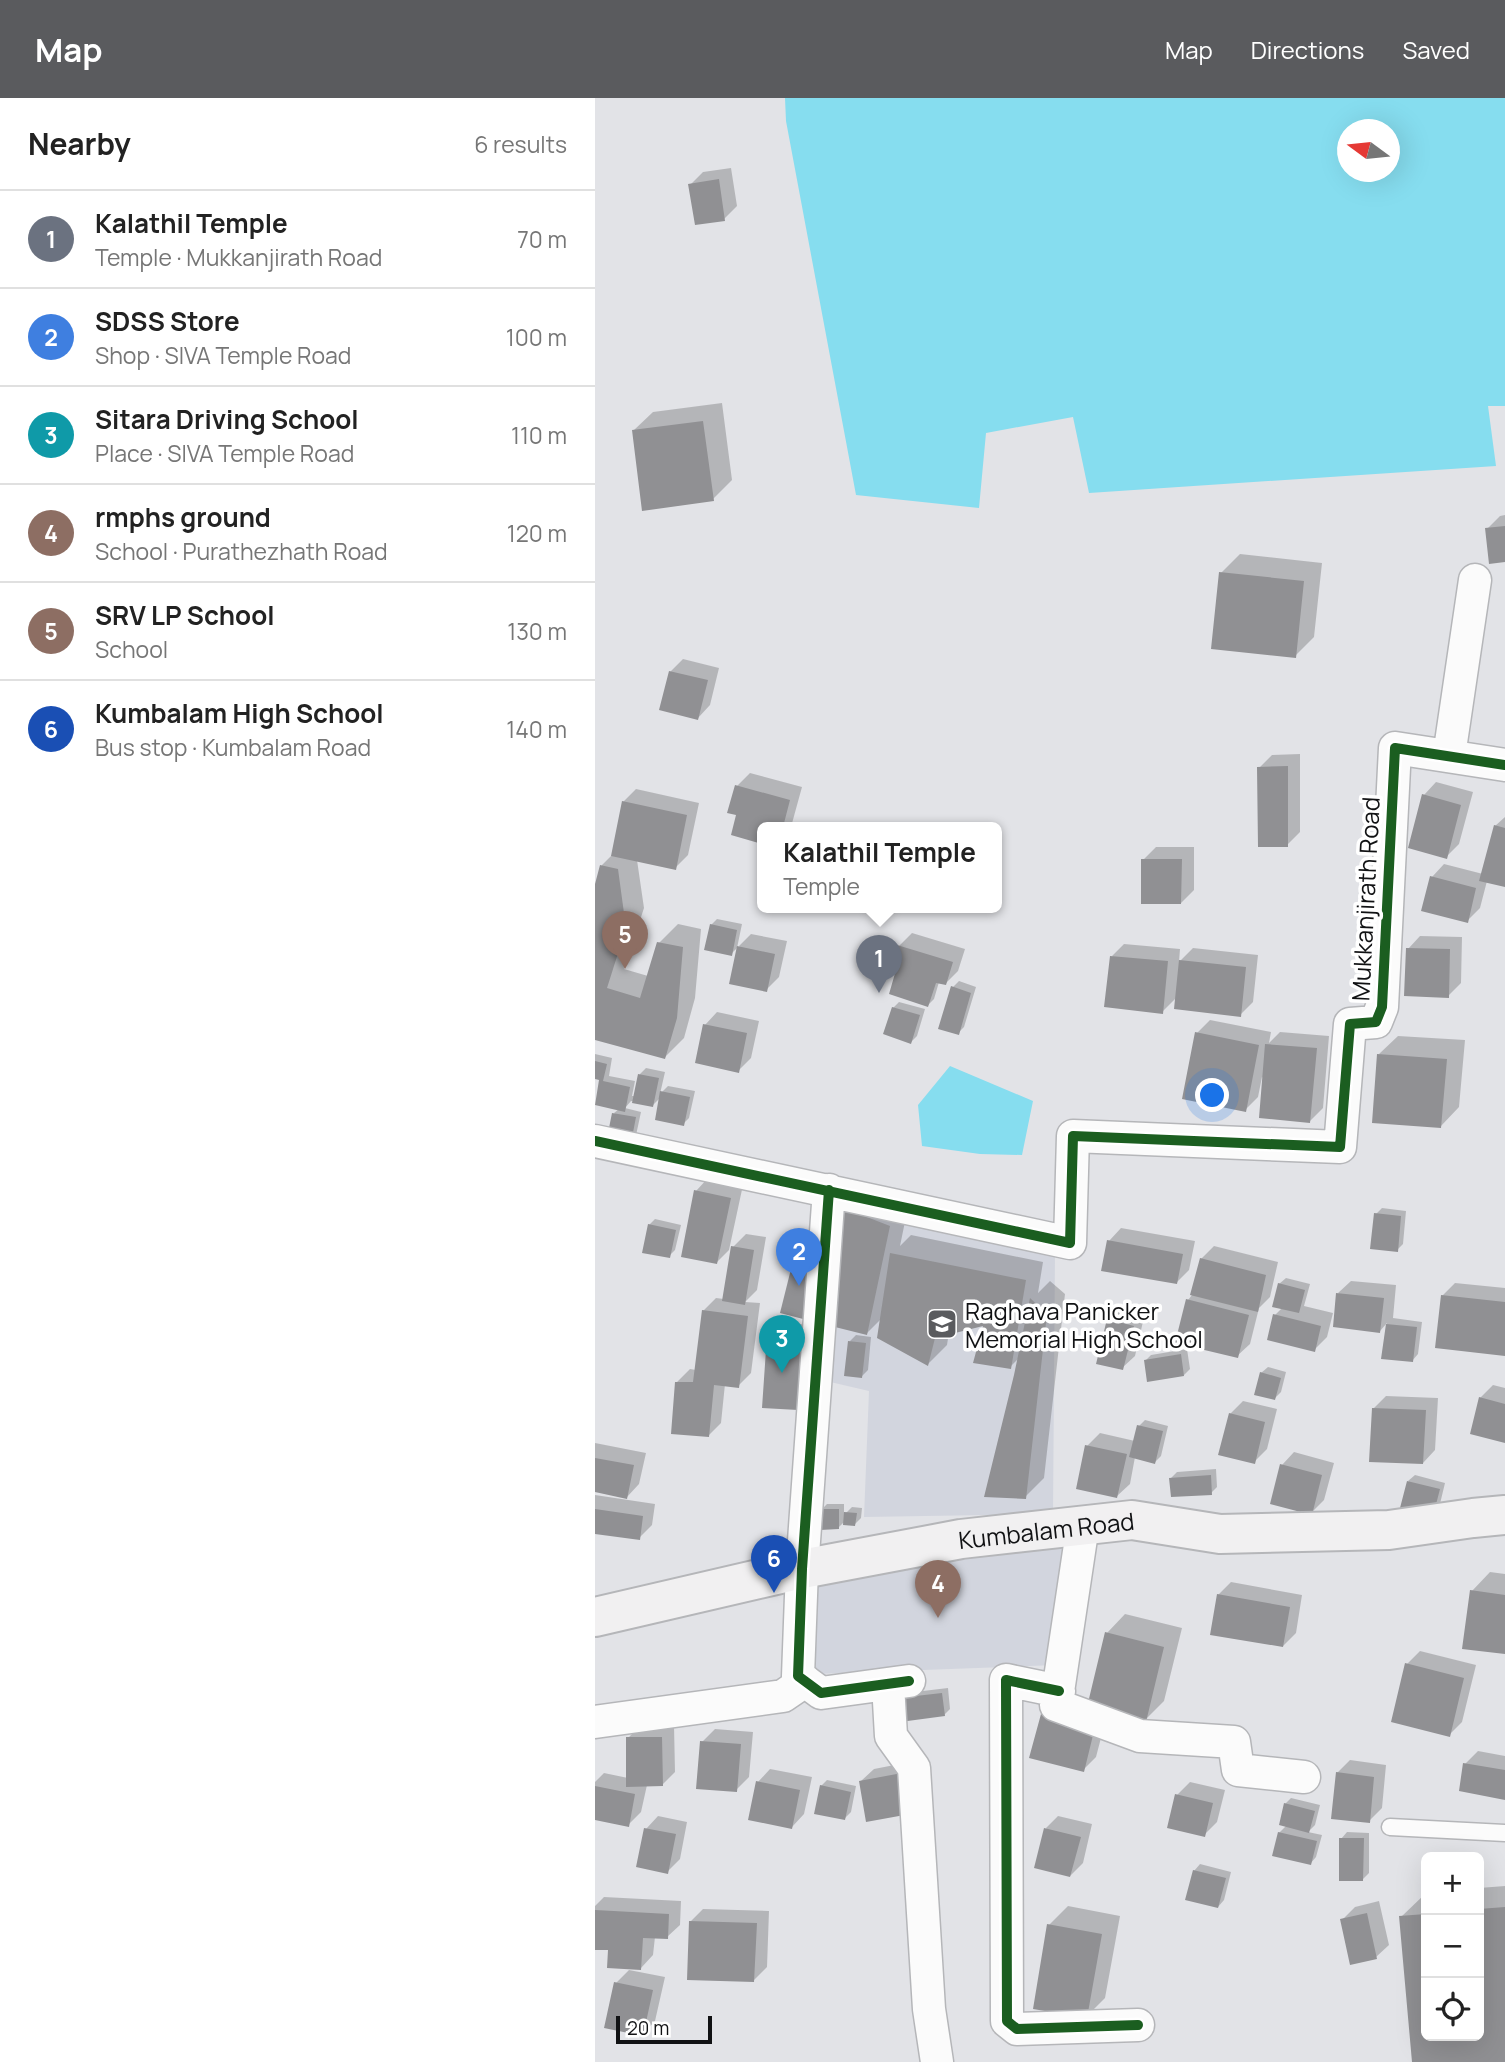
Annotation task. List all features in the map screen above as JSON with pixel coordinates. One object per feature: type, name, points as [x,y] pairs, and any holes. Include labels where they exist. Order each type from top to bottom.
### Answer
[{"type":"main road","name":"Kumbalam Road","points":[[595,1617],[802,1569],[961,1539],[1083,1525],[1132,1520],[1220,1534],[1284,1533],[1389,1530],[1505,1516]]},
{"type":"street","points":[[1449,757],[1475,580]]},
{"type":"street","name":"Mukkanjirath Road","points":[[829,1190],[1070,1244],[1073,1136],[1341,1147],[1350,1024],[1376,1022],[1382,1007],[1395,748],[1505,765]]},
{"type":"street","points":[[595,1141],[829,1190],[802,1569],[798,1676],[821,1693],[899,1683],[891,1736],[914,1768],[929,2009],[937,2062]]},
{"type":"street","points":[[1083,1525],[1056,1705],[1140,1736],[1234,1742],[1238,1770],[1304,1777]]},
{"type":"street","points":[[1059,1691],[1006,1680],[1007,2021],[1017,2029],[1138,2025]]},
{"type":"street","points":[[595,1722],[783,1696],[805,1681]]},
{"type":"lane","points":[[1391,1827],[1505,1833]]},
{"type":"shaded area","name":"Raghava Panicker Memorial High School","points":[[834,1202],[1055,1252],[1053,1514],[864,1517],[869,1391],[826,1381]]},
{"type":"shaded area","points":[[1071,1533],[1056,1665],[815,1674],[816,1572]]},
{"type":"water","points":[[785,98],[1505,98],[1505,406],[1488,406],[1496,466],[1089,493],[1073,417],[986,433],[979,508],[856,495],[786,121]]},
{"type":"water","points":[[950,1066],[1033,1101],[1022,1155],[980,1154],[922,1146],[918,1105]]},
{"type":"building","points":[[719,179],[725,221],[695,225],[688,184]]},
{"type":"building","points":[[703,421],[714,501],[642,511],[632,430]]},
{"type":"building","points":[[1505,526],[1505,562],[1489,564],[1485,528]]},
{"type":"building","points":[[1219,572],[1304,581],[1296,658],[1211,649]]},
{"type":"building","points":[[669,671],[708,680],[698,720],[659,710]]},
{"type":"building","points":[[1288,766],[1288,847],[1258,847],[1257,767]]},
{"type":"building","points":[[735,785],[790,800],[784,822],[757,822],[757,843],[731,835],[736,815],[727,813]]},
{"type":"building","points":[[1422,794],[1461,805],[1447,859],[1408,848]]},
{"type":"building","points":[[622,801],[687,815],[676,870],[611,856]]},
{"type":"building","points":[[1494,825],[1505,828],[1505,887],[1479,881]]},
{"type":"building","points":[[1141,859],[1182,859],[1181,904],[1141,904]]},
{"type":"building","points":[[600,865],[618,869],[626,928],[607,988],[640,998],[657,942],[683,947],[677,1018],[665,1059],[595,1040],[595,884]]},
{"type":"building","points":[[1430,876],[1476,888],[1468,923],[1421,911]]},
{"type":"building","points":[[710,924],[737,930],[732,956],[704,950]]},
{"type":"building","points":[[897,945],[953,962],[946,985],[936,983],[928,1007],[889,994],[896,970],[890,969]]},
{"type":"building","points":[[737,946],[775,954],[767,992],[729,984]]},
{"type":"building","points":[[1406,948],[1450,949],[1449,998],[1404,996]]},
{"type":"building","points":[[1110,956],[1168,961],[1163,1014],[1104,1007]]},
{"type":"building","points":[[1179,960],[1246,967],[1241,1017],[1174,1009]]},
{"type":"building","points":[[951,986],[971,993],[959,1035],[938,1029]]},
{"type":"building","points":[[892,1007],[920,1015],[911,1044],[883,1034]]},
{"type":"building","points":[[703,1024],[747,1033],[739,1073],[695,1063]]},
{"type":"building","points":[[1195,1032],[1259,1045],[1246,1112],[1182,1099]]},
{"type":"building","points":[[1265,1044],[1317,1048],[1310,1123],[1259,1118]]},
{"type":"building","points":[[1377,1054],[1447,1059],[1441,1128],[1372,1123]]},
{"type":"building","points":[[595,1061],[607,1064],[603,1081],[630,1087],[625,1112],[595,1105],[599,1080],[595,1079]]},
{"type":"building","points":[[638,1074],[659,1078],[653,1107],[632,1103]]},
{"type":"building","points":[[660,1091],[690,1097],[684,1126],[655,1120]]},
{"type":"building","points":[[612,1113],[636,1117],[630,1148],[606,1143]]},
{"type":"building","points":[[694,1190],[731,1198],[717,1264],[681,1257]]},
{"type":"building","points":[[841,1207],[890,1226],[867,1335],[831,1326]]},
{"type":"building","points":[[1374,1213],[1401,1216],[1398,1252],[1370,1249]]},
{"type":"building","points":[[648,1224],[676,1230],[670,1258],[642,1253]]},
{"type":"building","points":[[1107,1240],[1183,1254],[1177,1284],[1101,1271]]},
{"type":"building","points":[[731,1246],[754,1250],[745,1305],[722,1301]]},
{"type":"building","points":[[795,1253],[819,1259],[803,1319],[780,1313]]},
{"type":"building","points":[[890,1253],[1026,1280],[1011,1369],[973,1363],[983,1326],[935,1338],[928,1366],[877,1338]]},
{"type":"building","points":[[1200,1258],[1266,1275],[1258,1312],[1190,1295]]},
{"type":"building","points":[[1278,1283],[1305,1290],[1299,1313],[1272,1307]]},
{"type":"building","points":[[1336,1293],[1384,1298],[1380,1333],[1333,1327]]},
{"type":"building","points":[[1441,1295],[1505,1302],[1505,1356],[1435,1348]]},
{"type":"building","points":[[1030,1298],[1047,1314],[1026,1499],[984,1497],[1014,1375]]},
{"type":"building","points":[[1186,1299],[1249,1315],[1238,1358],[1175,1343]]},
{"type":"building","points":[[702,1310],[748,1316],[739,1388],[714,1385],[709,1437],[671,1434],[675,1382],[693,1382]]},
{"type":"building","points":[[1273,1314],[1321,1326],[1315,1352],[1267,1340]]},
{"type":"building","points":[[1107,1319],[1134,1326],[1123,1370],[1096,1364]]},
{"type":"building","points":[[1386,1324],[1417,1327],[1413,1362],[1381,1359]]},
{"type":"building","points":[[767,1335],[803,1338],[798,1410],[762,1408]]},
{"type":"building","points":[[848,1341],[866,1343],[862,1378],[844,1376]]},
{"type":"building","points":[[1181,1354],[1184,1376],[1147,1382],[1144,1360]]},
{"type":"building","points":[[1260,1372],[1281,1378],[1275,1400],[1254,1395]]},
{"type":"building","points":[[1479,1397],[1505,1404],[1505,1443],[1470,1434]]},
{"type":"building","points":[[1372,1408],[1426,1410],[1423,1464],[1369,1462]]},
{"type":"building","points":[[1229,1413],[1265,1422],[1255,1464],[1218,1455]]},
{"type":"building","points":[[1137,1425],[1163,1431],[1155,1464],[1129,1457]]},
{"type":"building","points":[[1085,1445],[1127,1454],[1117,1498],[1076,1489]]},
{"type":"building","points":[[595,1458],[634,1465],[627,1499],[595,1492]]},
{"type":"building","points":[[1280,1464],[1322,1475],[1312,1515],[1270,1504]]},
{"type":"building","points":[[1211,1475],[1212,1495],[1171,1497],[1169,1478]]},
{"type":"building","points":[[1407,1481],[1440,1489],[1433,1516],[1400,1508]]},
{"type":"building","points":[[595,1509],[643,1516],[640,1540],[595,1534]]},
{"type":"building","points":[[819,1509],[839,1509],[839,1529],[820,1530]]},
{"type":"building","points":[[844,1512],[857,1513],[855,1526],[843,1525]]},
{"type":"building","points":[[1470,1590],[1505,1595],[1505,1654],[1462,1649]]},
{"type":"building","points":[[1217,1594],[1290,1607],[1283,1647],[1210,1635]]},
{"type":"building","points":[[1105,1632],[1164,1647],[1146,1722],[1087,1707]]},
{"type":"building","points":[[1405,1663],[1464,1678],[1450,1737],[1391,1722]]},
{"type":"building","points":[[942,1693],[945,1716],[900,1722],[898,1698]]},
{"type":"building","points":[[1041,1714],[1095,1727],[1084,1772],[1029,1758]]},
{"type":"building","points":[[626,1737],[662,1737],[663,1786],[626,1787]]},
{"type":"building","points":[[700,1741],[741,1744],[737,1792],[696,1789]]},
{"type":"building","points":[[1463,1763],[1505,1770],[1505,1800],[1459,1791]]},
{"type":"building","points":[[1336,1772],[1374,1777],[1370,1823],[1331,1819]]},
{"type":"building","points":[[902,1773],[910,1814],[866,1822],[859,1781]]},
{"type":"building","points":[[756,1781],[800,1790],[792,1829],[748,1820]]},
{"type":"building","points":[[820,1785],[851,1792],[845,1820],[814,1814]]},
{"type":"building","points":[[595,1786],[635,1794],[629,1827],[595,1820]]},
{"type":"building","points":[[1175,1794],[1213,1803],[1205,1837],[1167,1828]]},
{"type":"building","points":[[1284,1803],[1315,1811],[1309,1833],[1279,1825]]},
{"type":"building","points":[[644,1828],[676,1834],[668,1874],[636,1867]]},
{"type":"building","points":[[1044,1828],[1081,1837],[1070,1877],[1034,1868]]},
{"type":"building","points":[[1278,1832],[1317,1841],[1311,1865],[1272,1856]]},
{"type":"building","points":[[1339,1838],[1364,1838],[1363,1881],[1339,1881]]},
{"type":"building","points":[[1193,1870],[1226,1878],[1218,1908],[1185,1900]]},
{"type":"building","points":[[1505,1907],[1505,2062],[1412,2062],[1399,1916],[1421,1914],[1421,2041],[1484,2041],[1484,1909]]},
{"type":"building","points":[[595,1910],[669,1914],[668,1939],[643,1938],[641,1970],[607,1968],[608,1950],[595,1950]]},
{"type":"building","points":[[1367,1913],[1377,1959],[1350,1965],[1340,1919]]},
{"type":"building","points":[[689,1921],[757,1923],[754,1982],[687,1980]]},
{"type":"building","points":[[1047,1924],[1102,1934],[1087,2018],[1033,2009]]},
{"type":"building","points":[[614,1982],[653,1990],[643,2036],[604,2028]]},
{"type":"cycle path","points":[[595,1141],[1070,1243],[1073,1136],[1340,1147],[1350,1024],[1376,1022],[1382,1007],[1395,748],[1505,765]]},
{"type":"cycle path","points":[[829,1190],[802,1569],[798,1676],[821,1693],[909,1681]]},
{"type":"cycle path","points":[[1059,1691],[1006,1680],[1007,2021],[1017,2029],[1138,2025]]},
{"type":"place","name":"SRV LP School","points":[[625,969]]},
{"type":"place","name":"Kalathil Temple","points":[[879,993]]},
{"type":"place","name":"SDSS Store","points":[[799,1286]]},
{"type":"place","name":"Raghava Panicker Memorial High School","points":[[942,1324]]},
{"type":"place","name":"Sitara Driving School","points":[[782,1373]]},
{"type":"place","name":"Kumbalam High School","points":[[774,1593]]},
{"type":"place","name":"rmphs ground","points":[[938,1618]]}]
